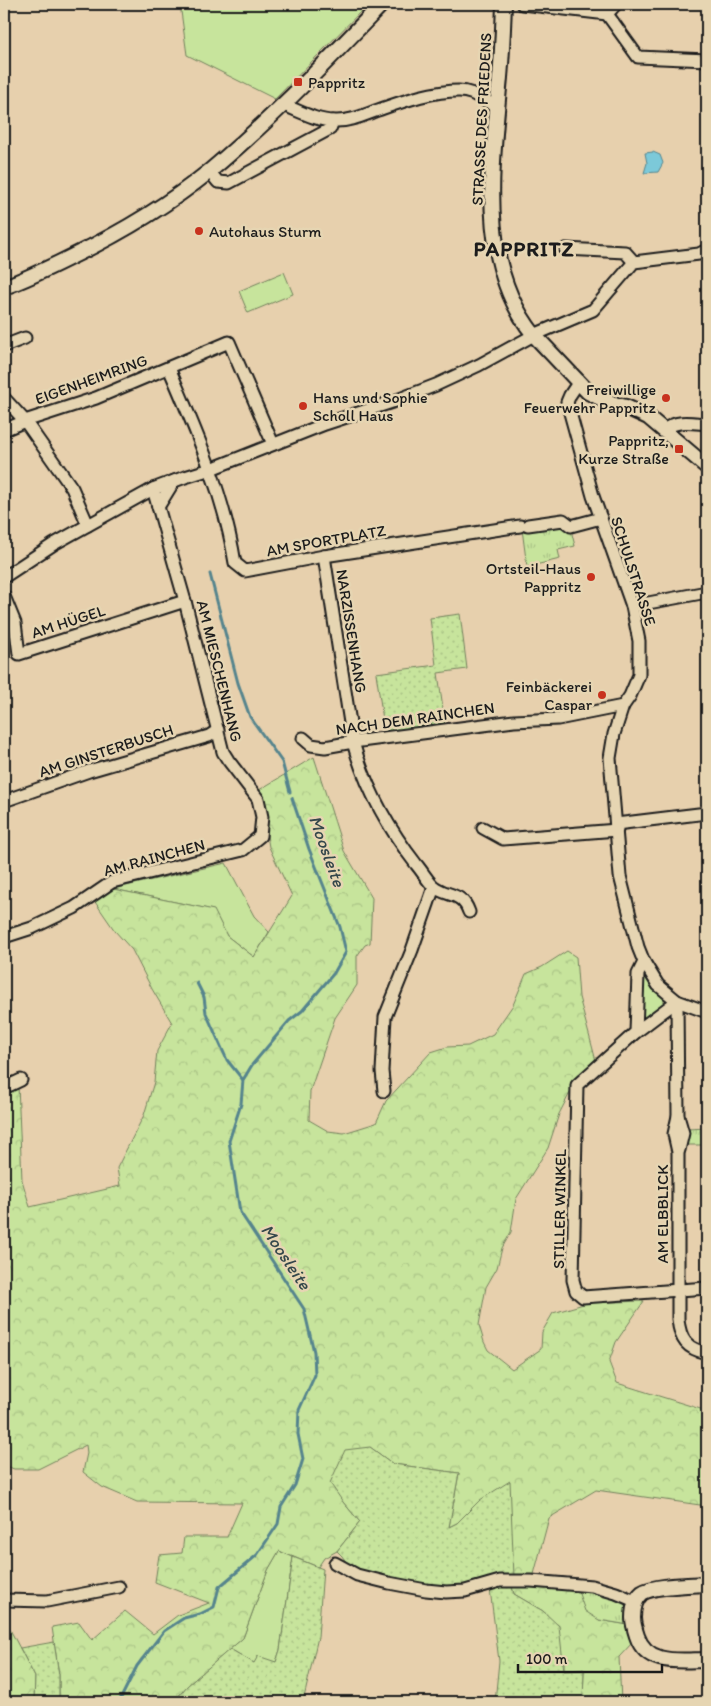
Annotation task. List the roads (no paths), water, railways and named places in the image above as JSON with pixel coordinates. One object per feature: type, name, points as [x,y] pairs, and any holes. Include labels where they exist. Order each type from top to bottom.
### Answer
[{"type":"street","points":[[4,287],[104,241],[154,210],[209,171],[284,105],[382,4]]},
{"type":"street","name":"STRASSE DES FRIEDENS","points":[[504,4],[502,55],[493,150],[492,189],[495,240],[504,280],[519,313],[534,335],[578,383],[588,392],[599,398],[641,413],[665,430],[707,466]]},
{"type":"street","points":[[522,4],[607,14],[638,57],[707,60]]},
{"type":"street","points":[[607,14],[616,4]]},
{"type":"street","points":[[284,105],[322,120],[333,121],[346,121],[406,100],[444,92],[470,92],[498,106]]},
{"type":"street","points":[[209,171],[218,182],[230,183],[330,129],[333,121]]},
{"type":"street","points":[[565,249],[625,252],[634,262]]},
{"type":"street","points":[[4,577],[54,544],[153,489],[436,385],[479,365],[534,335],[593,310],[634,262],[699,254],[707,251]]},
{"type":"street","points":[[4,346],[25,338]]},
{"type":"street","name":"EIGENHEIMRING","points":[[4,430],[25,421],[96,398],[228,342],[274,444]]},
{"type":"street","name":"EIGENHEIMRING","points":[[169,368],[211,469]]},
{"type":"street","name":"SCHULSTRASSE","points":[[578,383],[567,402],[601,518],[632,606],[639,641],[639,675],[624,706],[614,734],[610,758],[620,876],[638,947],[644,962],[658,985],[677,1001],[707,1012]]},
{"type":"street","points":[[4,398],[25,421],[72,488],[88,526]]},
{"type":"street","points":[[665,430],[677,423],[707,424]]},
{"type":"street","name":"AM SPORTPLATZ","points":[[211,469],[231,536],[235,563],[245,571],[324,556],[563,520],[571,526],[601,518]]},
{"type":"street","points":[[158,507],[174,481]]},
{"type":"street","name":"AM MIESCHENHANG","points":[[153,489],[185,600],[223,752],[258,799],[262,818],[260,836]]},
{"type":"street","name":"NARZISSENHANG","points":[[324,556],[353,742],[358,760],[376,802],[399,842],[434,887]]},
{"type":"street","points":[[632,606],[707,592]]},
{"type":"street","name":"AM HÜGEL","points":[[4,596],[15,623],[19,654],[185,600]]},
{"type":"street","name":"NACH DEM RAINCHEN","points":[[303,738],[311,745],[318,747],[504,722],[558,719],[624,706]]},
{"type":"street","name":"AM GINSTERBUSCH","points":[[4,800],[208,736],[218,730]]},
{"type":"street","points":[[483,828],[503,839],[616,827],[707,813]]},
{"type":"street","name":"AM RAINCHEN","points":[[4,937],[32,928],[74,908],[112,882],[242,850],[260,836]]},
{"type":"street","points":[[384,1092],[382,1071],[385,1017],[412,950],[434,887],[461,899],[466,904],[469,912]]},
{"type":"street","points":[[636,1032],[638,974],[644,962]]},
{"type":"street","points":[[636,1032],[677,1001]]},
{"type":"street","name":"AM ELBBLICK","points":[[677,1001],[678,1116],[684,1133],[678,1152],[677,1290],[679,1330],[683,1340],[690,1348],[707,1354]]},
{"type":"street","name":"STILLER WINKEL","points":[[636,1032],[577,1085],[573,1280],[576,1291],[583,1297],[677,1290]]},
{"type":"street","points":[[4,1088],[21,1080]]},
{"type":"street","name":"AM ELBBLICK","points":[[678,1276],[686,1279],[694,1288]]},
{"type":"street","points":[[677,1290],[707,1288]]},
{"type":"street","points":[[335,1563],[357,1574],[426,1590],[466,1591],[500,1581],[531,1581],[592,1586],[636,1601]]},
{"type":"street","points":[[707,1584],[649,1590],[636,1601],[633,1611],[633,1623],[638,1640],[648,1654],[664,1660],[707,1660]]},
{"type":"street","points":[[4,1600],[47,1601],[119,1587]]},
{"type":"water","points":[[653,152],[660,155],[663,163],[658,172],[644,173],[647,163],[645,153]]},
{"type":"waterway","name":"Moosleite","points":[[210,574],[238,683],[250,717],[282,762],[290,792]]},
{"type":"waterway","name":"Moosleite","points":[[119,1702],[137,1666],[164,1631],[184,1618],[200,1614],[214,1607],[219,1587],[257,1555],[278,1524],[281,1507],[295,1485],[303,1459],[298,1434],[299,1410],[315,1375],[314,1352],[304,1309],[240,1212],[229,1141],[241,1104],[243,1080],[252,1065],[289,1021],[302,1011],[334,973],[346,952],[340,927],[309,849],[292,798]]},
{"type":"waterway","points":[[197,983],[204,997],[206,1013],[227,1060],[243,1080]]},
{"type":"place","name":"Pappritz","points":[[298,82]]},
{"type":"place","name":"Autohaus Sturm","points":[[199,231]]},
{"type":"place","name":"Freiwillige Feuerwehr Pappritz","points":[[666,398]]},
{"type":"place","name":"Hans und Sophie Scholl Haus","points":[[303,406]]},
{"type":"place","name":"Pappritz, Kurze Straße","points":[[679,449]]},
{"type":"place","name":"Ortsteil-Haus Pappritz","points":[[591,577]]},
{"type":"place","name":"Feinbäckerei Caspar","points":[[602,695]]},
{"type":"district","name":"PAPPRITZ","points":[[524,249]]}]
